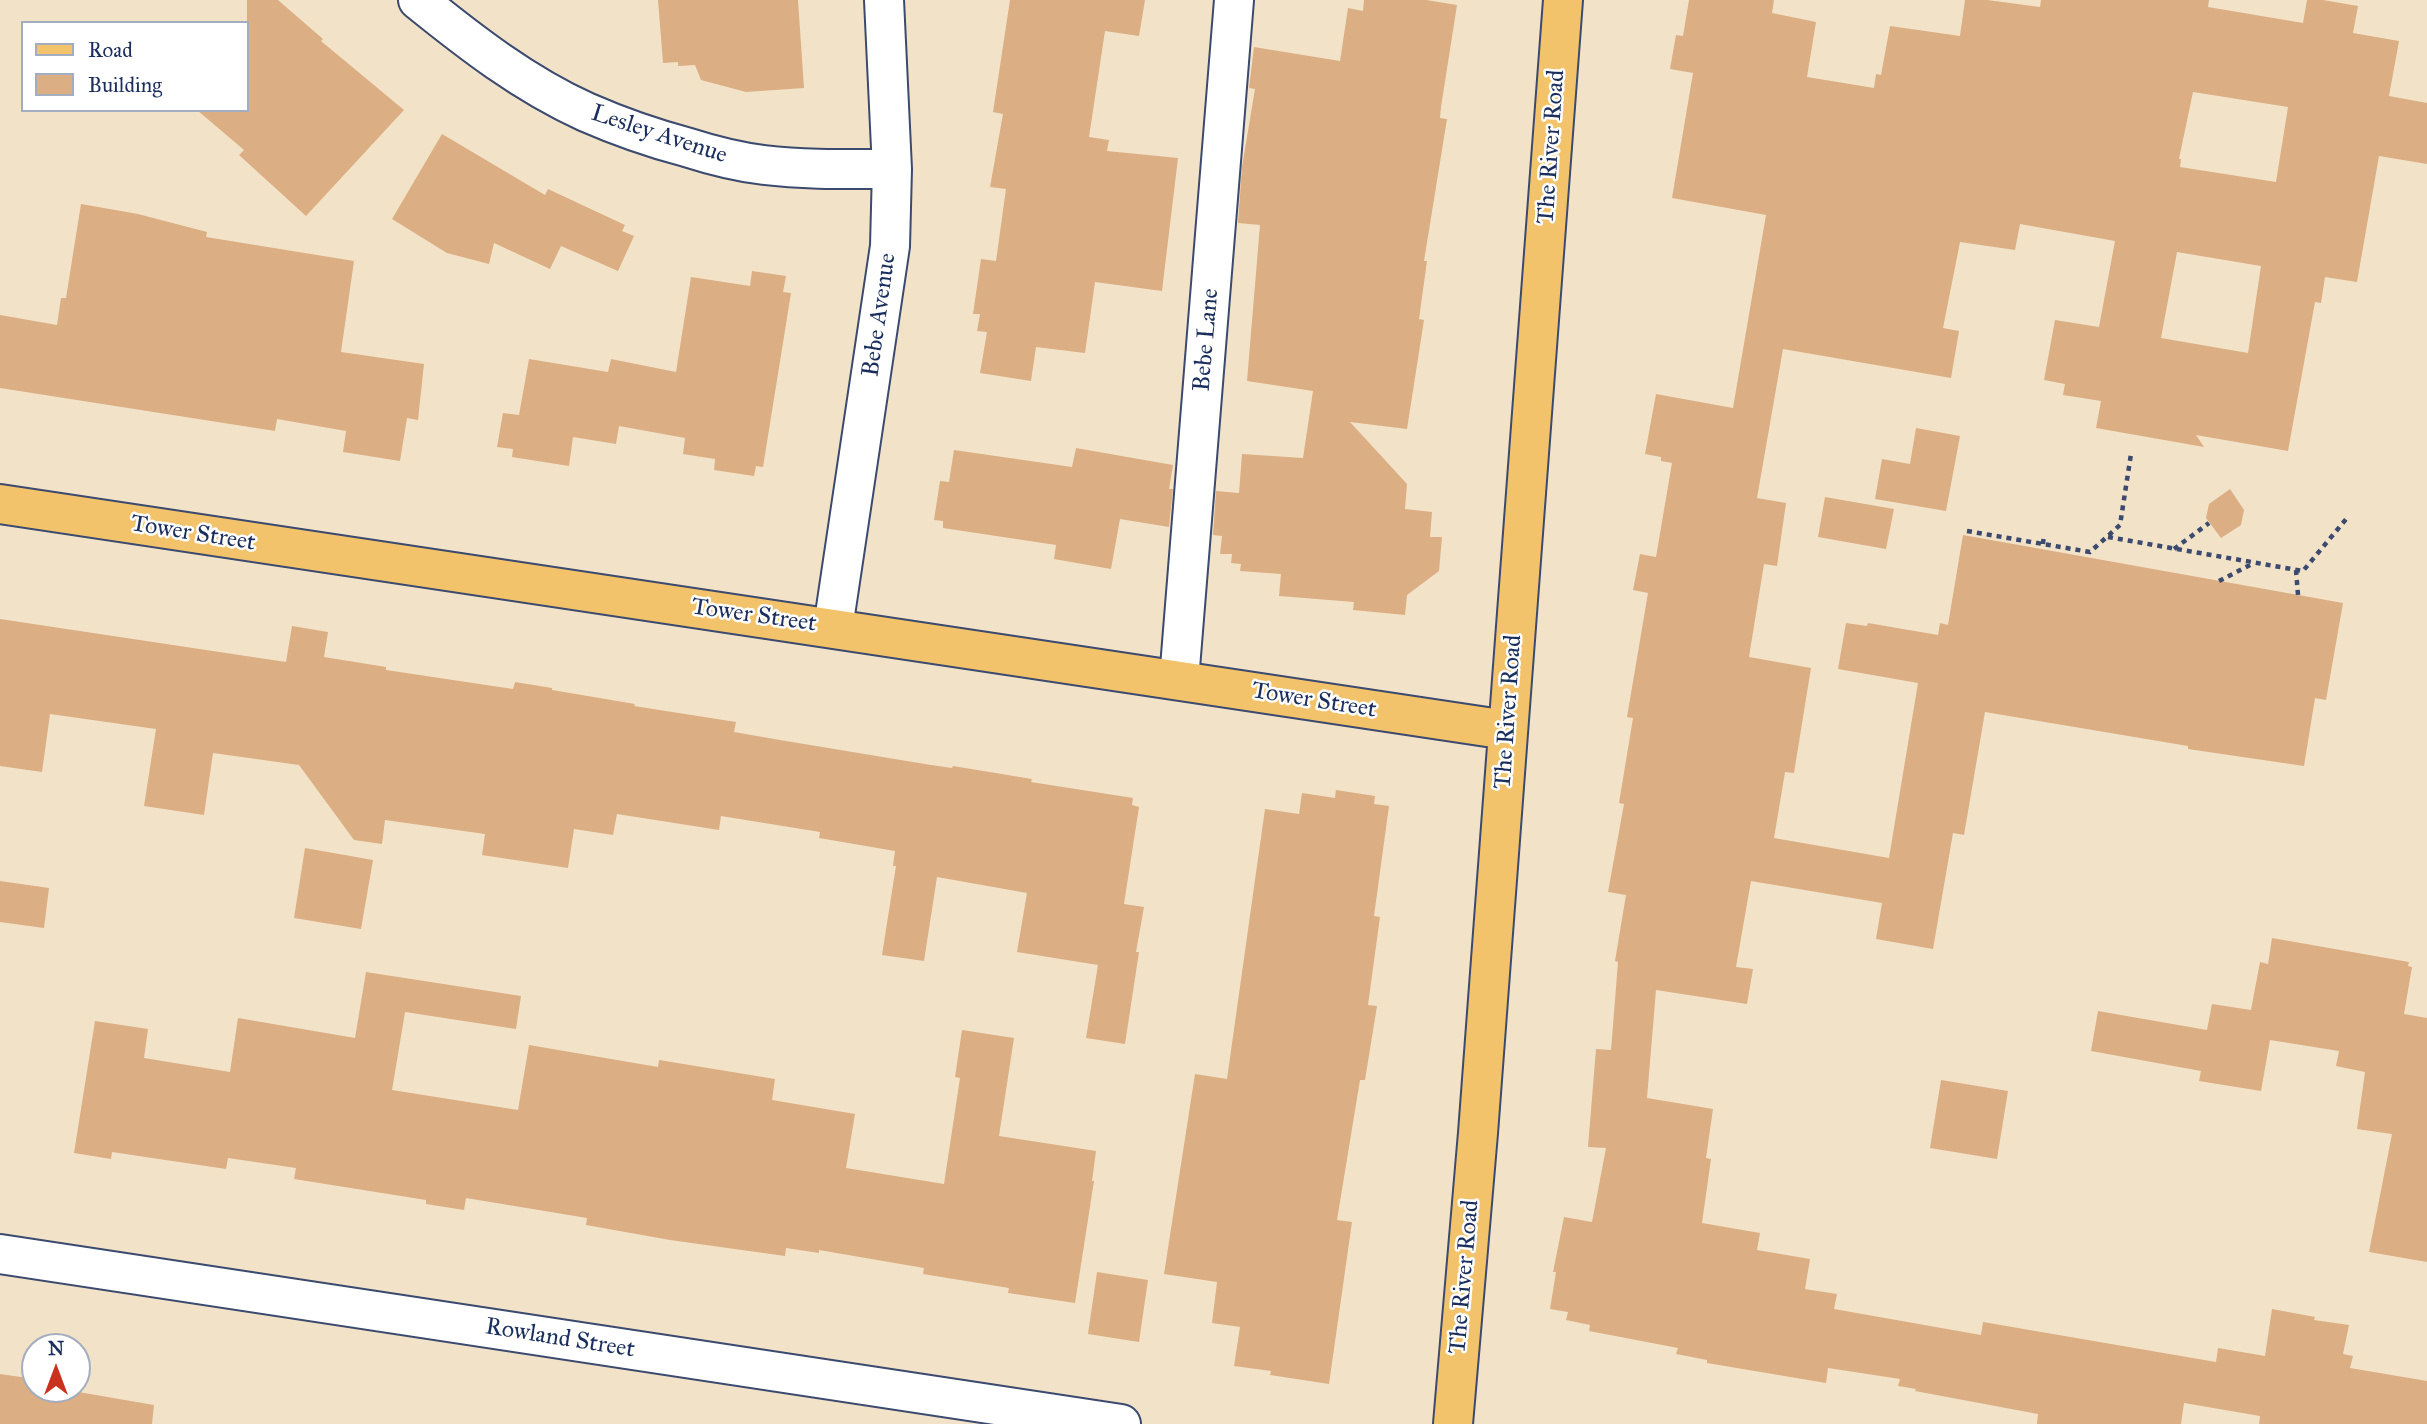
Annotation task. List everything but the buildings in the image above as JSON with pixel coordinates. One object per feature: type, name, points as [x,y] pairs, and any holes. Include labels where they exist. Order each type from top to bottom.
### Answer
[{"type":"main road","name":"The River Road","points":[[1453,1424],[1478,1133],[1563,0]]},
{"type":"main road","name":"Tower Street","points":[[0,504],[1507,730]]},
{"type":"street","name":"Lesley Avenue","points":[[418,0],[472,43],[526,79],[584,111],[648,136],[762,165],[816,169],[892,169]]},
{"type":"street","name":"Bebe Avenue","points":[[833,628],[890,246],[892,169],[884,0]]},
{"type":"street","name":"Bebe Lane","points":[[1179,680],[1234,0]]},
{"type":"street","name":"Rowland Street","points":[[0,1254],[1121,1424]]},
{"type":"path","points":[[1966,531],[2090,552],[2120,525],[2132,454]]},
{"type":"path","points":[[2108,537],[2303,571],[2347,517]]},
{"type":"path","points":[[2174,549],[2209,523]]},
{"type":"path","points":[[2043,544],[2044,534]]},
{"type":"path","points":[[2218,581],[2253,563]]},
{"type":"path","points":[[2296,570],[2298,595]]}]
